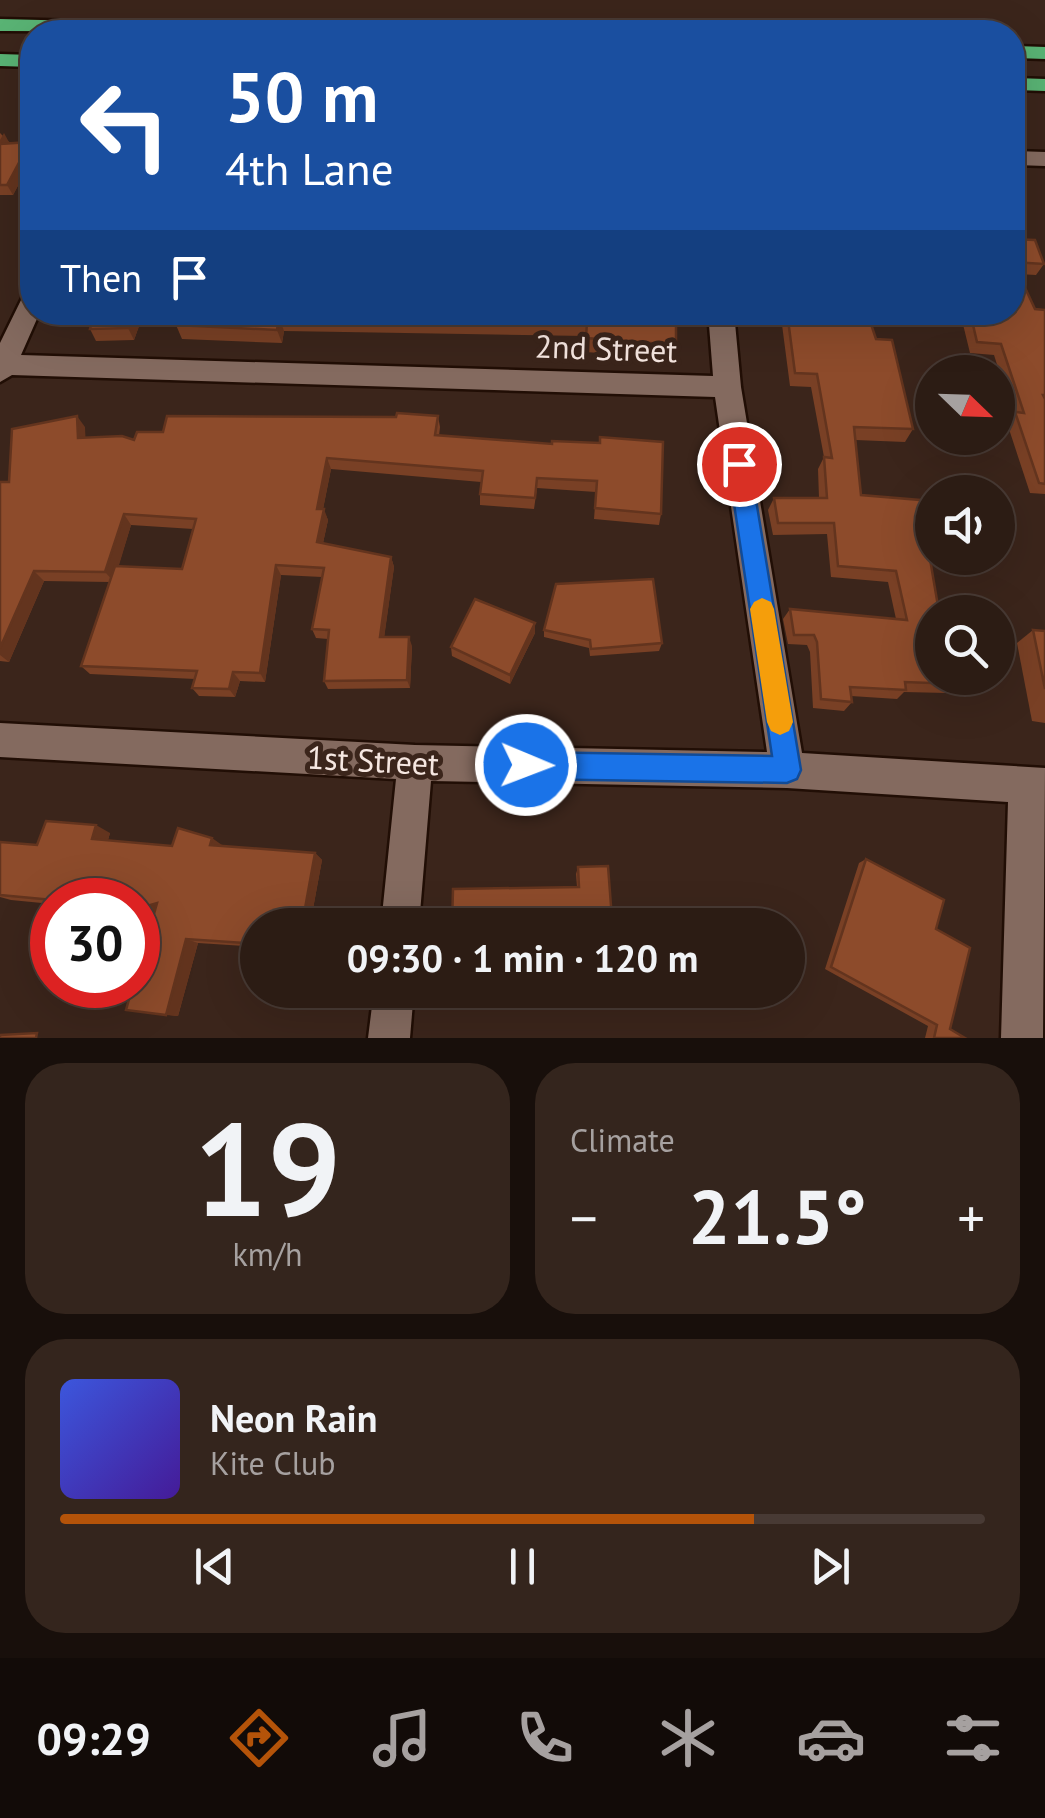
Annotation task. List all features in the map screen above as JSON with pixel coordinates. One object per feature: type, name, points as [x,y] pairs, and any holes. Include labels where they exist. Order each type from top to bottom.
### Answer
[{"type":"street","points":[[2,368],[22,325]]},
{"type":"street","points":[[722,325],[727,387],[787,770]]},
{"type":"street","name":"2nd Street","points":[[2,368],[727,387]]},
{"type":"street","name":"1st Street","points":[[0,740],[415,764],[787,770],[1036,785]]},
{"type":"street","points":[[402,908],[415,764]]},
{"type":"street","points":[[1022,1038],[1036,785]]},
{"type":"street","points":[[389,1038],[392,1008]]},
{"type":"building","points":[[20,143],[20,161],[7,185],[0,185],[0,144]]},
{"type":"building","points":[[1025,240],[1035,240],[1044,264],[1025,263]]},
{"type":"building","points":[[1025,288],[1035,309],[1045,310],[1045,484],[1039,483],[1015,412],[1024,413],[1015,386],[1015,355],[1005,355],[1001,344],[977,342],[973,325],[1025,325]]},
{"type":"building","points":[[91,325],[129,325],[128,328],[90,329]]},
{"type":"building","points":[[176,325],[278,325],[277,330]]},
{"type":"building","points":[[587,325],[676,325],[676,345],[586,338]]},
{"type":"building","points":[[789,325],[871,325],[876,339],[892,340],[913,429],[854,427],[861,495],[915,500],[915,575],[933,575],[936,595],[915,595],[915,682],[905,682],[906,690],[850,687],[852,702],[821,699],[817,642],[814,635],[794,635],[790,609],[907,620],[896,571],[838,566],[834,523],[778,523],[774,498],[827,498],[824,457],[832,458],[817,374],[795,373]]},
{"type":"building","points":[[397,413],[438,416],[435,435],[552,444],[600,443],[600,437],[663,442],[661,514],[595,508],[597,481],[537,478],[535,498],[480,494],[483,471],[327,458],[317,509],[324,509],[317,542],[391,557],[380,637],[409,637],[407,680],[324,681],[329,630],[312,629],[324,568],[276,565],[260,673],[233,672],[229,689],[192,688],[197,671],[81,666],[115,566],[182,569],[196,519],[124,514],[105,572],[34,571],[0,648],[0,482],[9,482],[12,429],[77,416],[78,438],[122,436],[134,440],[137,432],[163,432],[167,416],[396,417]]},
{"type":"building","points":[[653,579],[662,643],[591,649],[590,640],[544,630],[556,584]]},
{"type":"building","points":[[475,599],[535,623],[510,675],[451,647]]},
{"type":"building","points":[[1033,630],[1045,631],[1045,689]]},
{"type":"building","points":[[46,821],[96,825],[92,839],[172,846],[178,828],[212,838],[210,845],[315,853],[305,908],[240,908],[240,943],[186,939],[166,1015],[126,1010],[160,1008],[160,878],[30,878],[30,898],[0,895],[0,842],[37,845]]},
{"type":"building","points":[[866,859],[944,900],[936,929],[970,948],[950,1029],[965,1038],[934,1038],[937,1025],[831,967]]},
{"type":"building","points":[[608,866],[611,908],[452,908],[453,889],[579,887],[578,867]]},
{"type":"building","points":[[37,1033],[36,1038],[0,1038],[0,1035]]},
{"type":"slow traffic","points":[[762,609],[780,722]]},
{"type":"route","points":[[526,765],[787,770],[739,464]]}]
